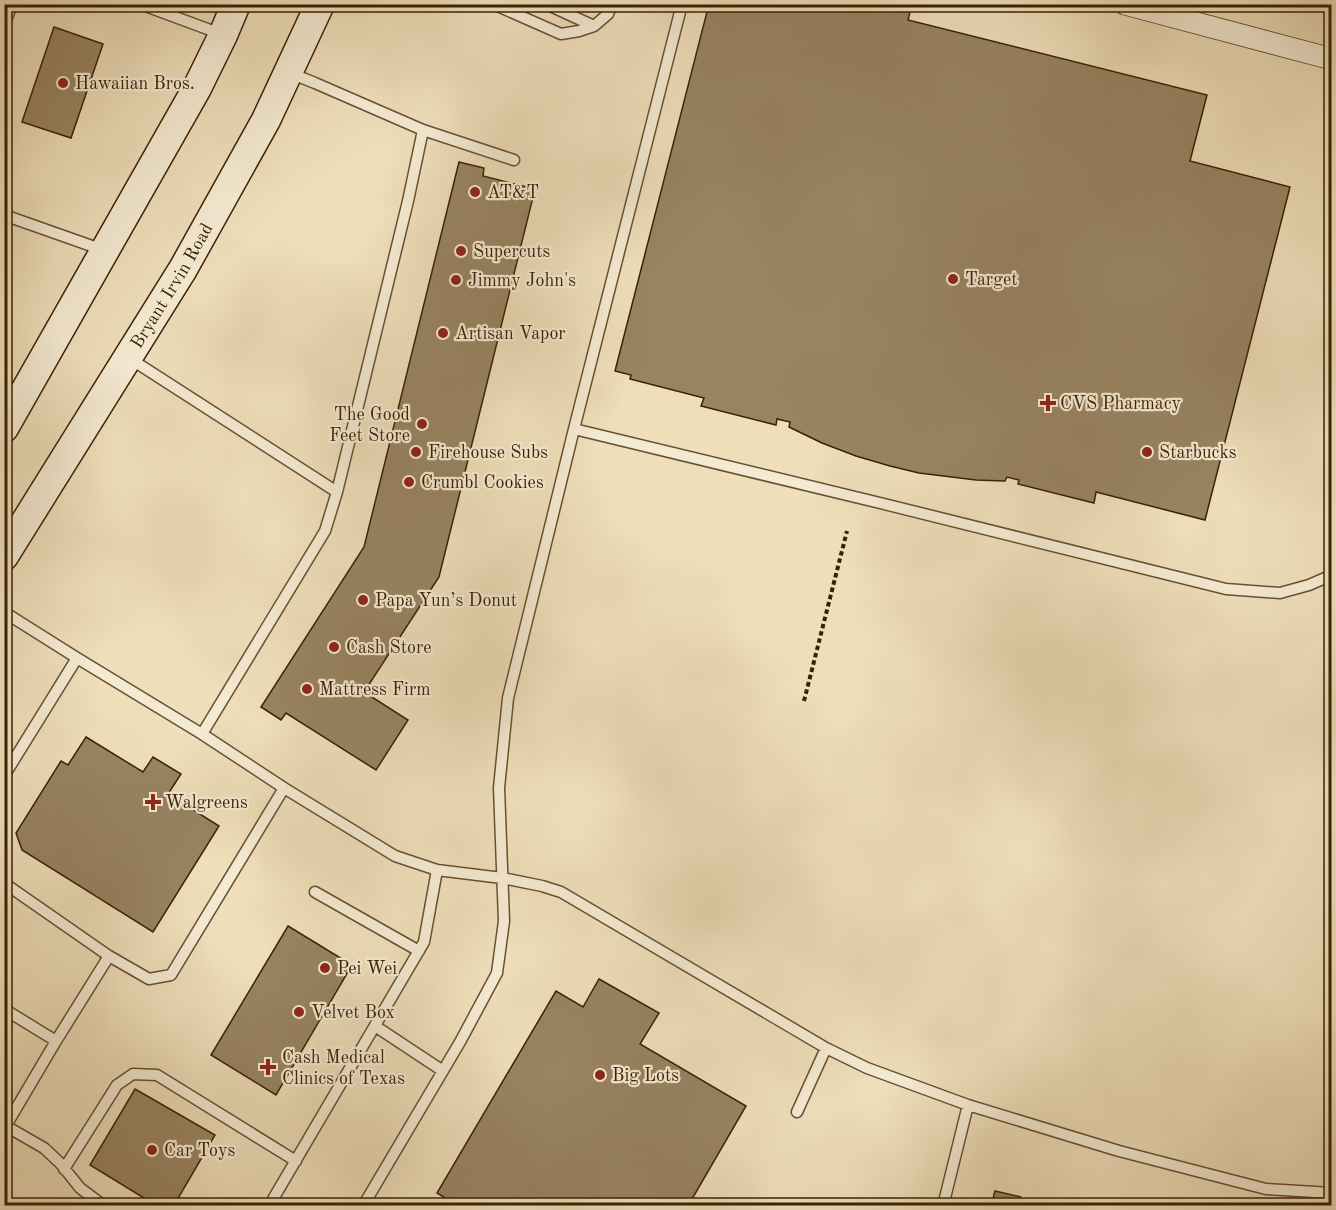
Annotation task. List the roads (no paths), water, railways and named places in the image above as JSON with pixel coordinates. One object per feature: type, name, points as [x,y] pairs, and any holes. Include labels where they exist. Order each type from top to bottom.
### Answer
[{"type":"main road","points":[[4,428],[197,88],[236,4]]},
{"type":"main road","name":"Bryant Irvin Road","points":[[4,556],[183,269],[266,120],[320,4]]},
{"type":"street","points":[[1125,4],[1332,59]]},
{"type":"lane","points":[[4,26],[12,4]]},
{"type":"lane","points":[[140,4],[223,35]]},
{"type":"lane","points":[[493,4],[561,34],[594,26],[608,14],[612,4]]},
{"type":"lane","points":[[546,4],[594,26]]},
{"type":"lane","points":[[363,1206],[460,1042],[496,973],[504,921],[499,788],[508,698],[681,4]]},
{"type":"lane","points":[[289,73],[423,130],[514,160]]},
{"type":"lane","points":[[202,734],[325,531],[337,492],[408,201],[423,130]]},
{"type":"lane","points":[[4,215],[104,251]]},
{"type":"lane","points":[[129,357],[337,492]]},
{"type":"lane","points":[[574,429],[1226,590],[1280,592],[1309,585],[1332,575]]},
{"type":"lane","points":[[4,612],[395,856],[438,870],[502,878],[561,892],[826,1048],[867,1068],[968,1105],[1119,1152],[1266,1189],[1332,1193]]},
{"type":"lane","points":[[4,776],[77,658]]},
{"type":"lane","points":[[4,883],[109,956],[148,979],[171,975],[284,788]]},
{"type":"lane","points":[[269,1206],[424,942],[438,870]]},
{"type":"lane","points":[[315,892],[419,951]]},
{"type":"lane","points":[[104,1206],[80,1188],[44,1148],[5,1127],[109,956]]},
{"type":"lane","points":[[4,1009],[56,1041]]},
{"type":"lane","points":[[375,1026],[443,1071]]},
{"type":"lane","points":[[797,1112],[826,1048]]},
{"type":"lane","points":[[64,1168],[117,1085],[133,1074],[157,1075],[296,1161]]},
{"type":"lane","points":[[943,1206],[968,1105]]},
{"type":"place","name":"Hawaiian Bros.","points":[[63,83]]},
{"type":"place","name":"AT&T","points":[[475,192]]},
{"type":"place","name":"Supercuts","points":[[461,251]]},
{"type":"place","name":"Target","points":[[953,279]]},
{"type":"place","name":"Jimmy John's","points":[[456,280]]},
{"type":"place","name":"Artisan Vapor","points":[[443,333]]},
{"type":"place","name":"CVS Pharmacy","points":[[1048,403]]},
{"type":"place","name":"The Good Feet Store","points":[[422,424]]},
{"type":"place","name":"Firehouse Subs","points":[[416,452]]},
{"type":"place","name":"Starbucks","points":[[1147,452]]},
{"type":"place","name":"Crumbl Cookies","points":[[409,482]]},
{"type":"place","name":"Papa Yun’s Donut","points":[[363,600]]},
{"type":"place","name":"Cash Store","points":[[334,647]]},
{"type":"place","name":"Mattress Firm","points":[[307,689]]},
{"type":"place","name":"Walgreens","points":[[153,802]]},
{"type":"place","name":"Pei Wei","points":[[325,968]]},
{"type":"place","name":"Velvet Box","points":[[299,1012]]},
{"type":"place","name":"Cash Medical Clinics of Texas","points":[[268,1067]]},
{"type":"place","name":"Big Lots","points":[[600,1075]]},
{"type":"place","name":"Car Toys","points":[[152,1150]]}]
